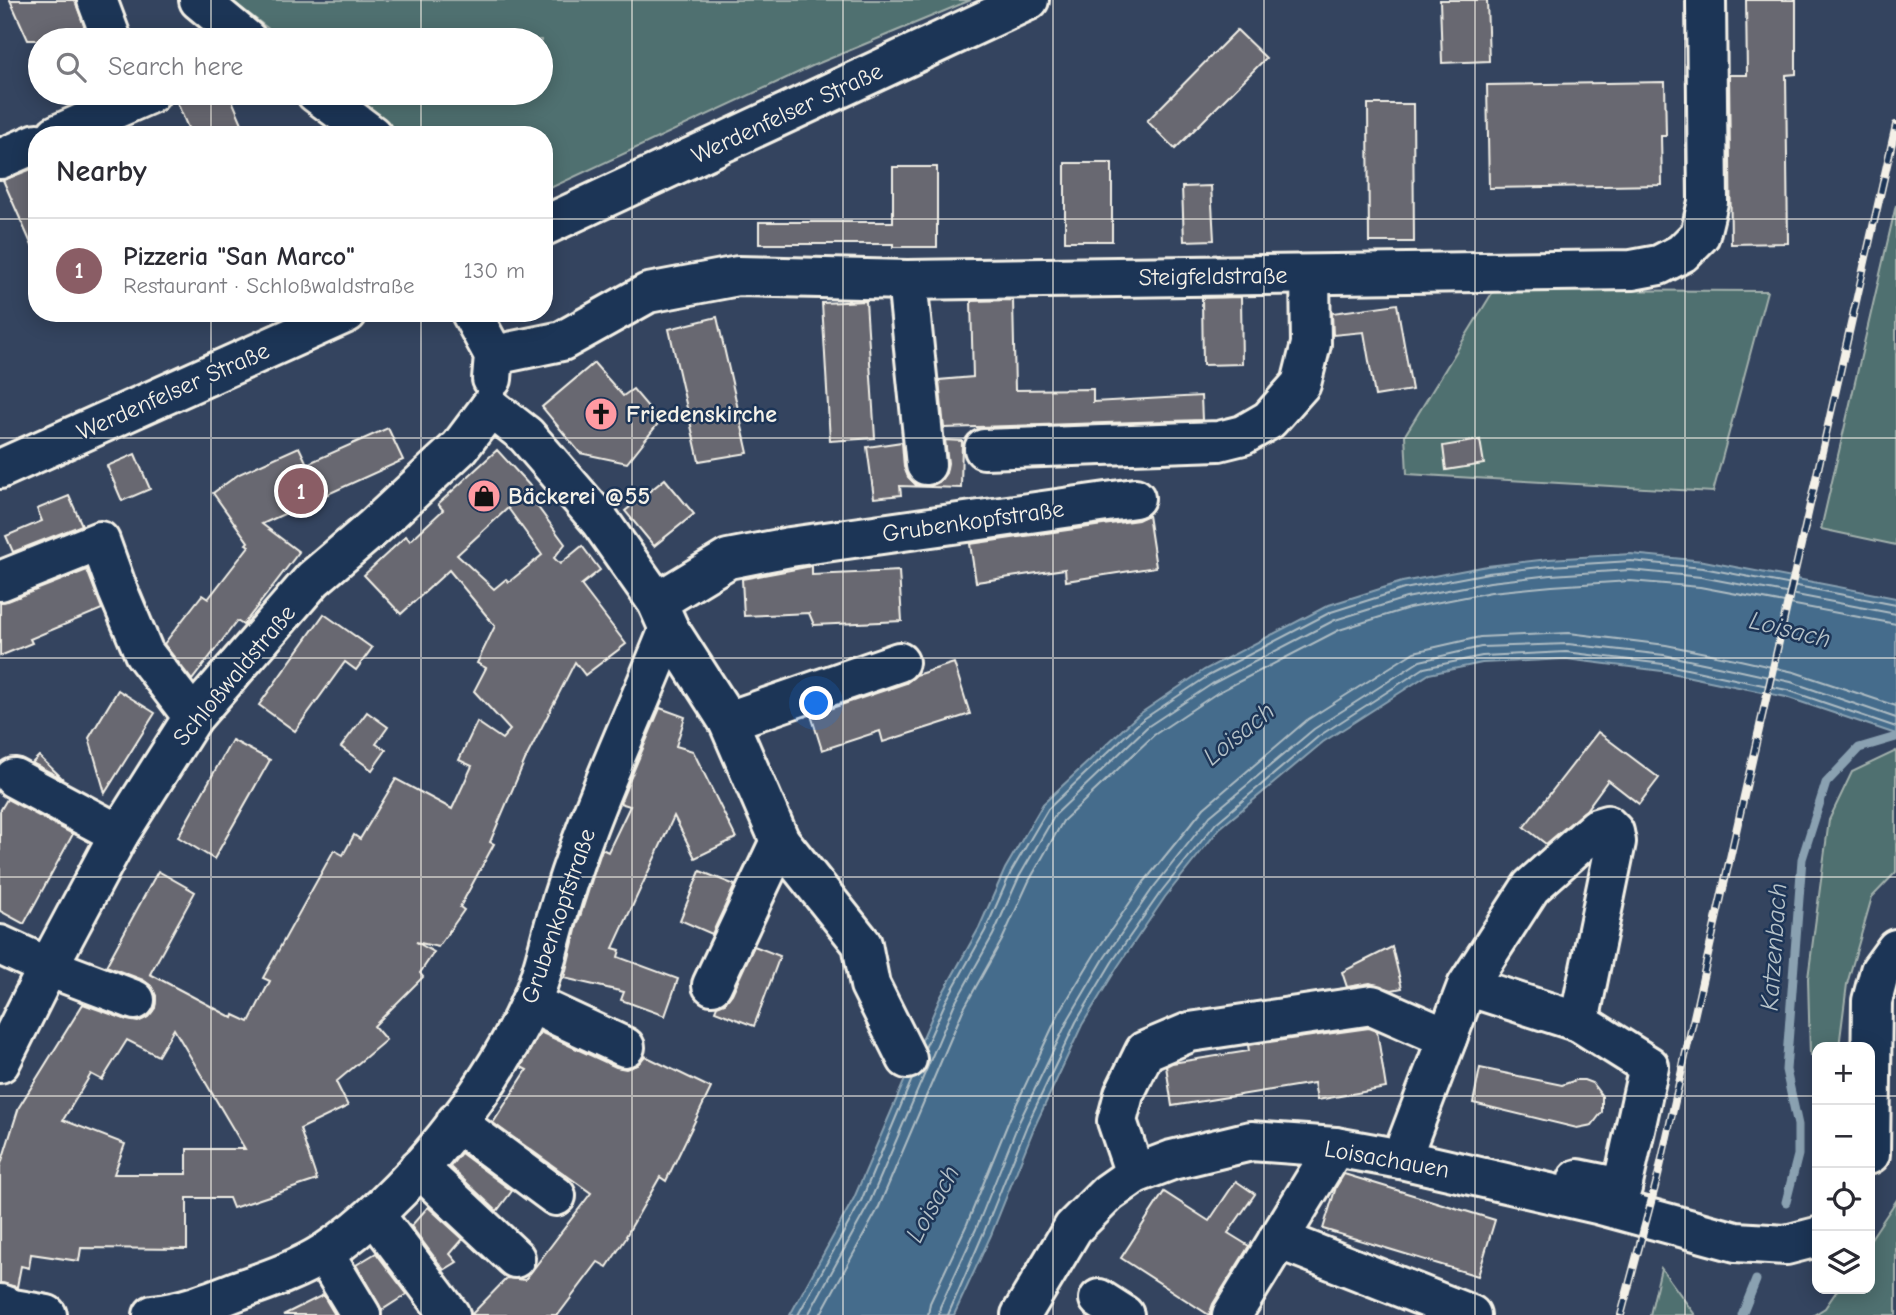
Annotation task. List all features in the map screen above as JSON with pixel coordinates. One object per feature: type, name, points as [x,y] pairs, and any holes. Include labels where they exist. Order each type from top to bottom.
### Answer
[{"type":"street","points":[[97,0],[108,28]]},
{"type":"street","points":[[199,0],[233,28]]},
{"type":"street","name":"Werdenfelser Straße","points":[[553,222],[1029,0]]},
{"type":"street","name":"Steigfeldstraße","points":[[494,355],[562,341],[648,293],[738,276],[906,280],[1632,270],[1659,265],[1682,253],[1700,234],[1708,202],[1706,0]]},
{"type":"street","points":[[75,126],[118,105]]},
{"type":"street","points":[[332,105],[360,126]]},
{"type":"street","points":[[0,159],[28,147]]},
{"type":"street","points":[[984,449],[1219,441],[1243,435],[1269,420],[1301,384],[1311,344],[1310,275]]},
{"type":"street","points":[[906,280],[926,465]]},
{"type":"street","name":"Werdenfelser Straße","points":[[0,469],[327,322]]},
{"type":"street","points":[[476,322],[494,355],[490,407],[526,435],[600,521],[663,616],[728,720],[780,841],[862,944],[870,985],[907,1059]]},
{"type":"street","name":"Schloßwaldstraße","points":[[0,1063],[119,834],[193,717],[313,579],[460,447],[490,407]]},
{"type":"street","name":"Grubenkopfstraße","points":[[153,1315],[207,1309],[324,1254],[375,1215],[419,1168],[456,1122],[494,1070],[534,995],[563,892],[663,616],[728,559],[790,547],[1135,498]]},
{"type":"street","points":[[0,581],[100,541],[144,653],[193,717]]},
{"type":"street","points":[[728,720],[898,662]]},
{"type":"street","points":[[14,778],[119,834]]},
{"type":"street","points":[[1467,986],[1579,1022],[1649,1066],[1622,1188],[1447,1151],[1401,1158],[1467,986],[1531,887],[1597,828],[1607,825],[1614,832],[1616,842],[1579,1022]]},
{"type":"street","points":[[712,985],[780,841]]},
{"type":"street","points":[[0,945],[48,967],[135,1000]]},
{"type":"street","points":[[1871,1105],[1872,1001],[1880,971],[1896,949]]},
{"type":"street","points":[[534,995],[618,1035]]},
{"type":"street","points":[[1135,1174],[1117,1121],[1124,1094],[1145,1051],[1190,1032],[1372,1005],[1447,1038]]},
{"type":"street","points":[[456,1122],[556,1196]]},
{"type":"street","name":"Loisachauen","points":[[1021,1315],[1073,1228],[1108,1193],[1135,1174],[1172,1160],[1251,1141],[1335,1147],[1401,1158],[1597,1204],[1736,1242],[1786,1245],[1812,1238]]},
{"type":"street","points":[[1232,1315],[1335,1147]]},
{"type":"street","points":[[419,1168],[514,1258]]},
{"type":"street","points":[[375,1215],[450,1315]]},
{"type":"street","points":[[1278,1239],[1471,1315]]},
{"type":"street","points":[[324,1254],[361,1315]]},
{"type":"street","points":[[0,1304],[47,1315]]},
{"type":"green space","points":[[231,0],[971,0],[812,66],[553,187],[553,126],[392,126],[365,105],[553,105],[553,28],[267,28]]},
{"type":"green space","points":[[1896,205],[1896,545],[1821,529]]},
{"type":"green space","points":[[1494,290],[1767,291],[1713,492],[1407,474],[1405,435]]},
{"type":"green space","points":[[1896,751],[1896,872],[1872,897],[1847,984],[1840,1042],[1812,1042],[1810,1055],[1808,978],[1829,820],[1852,772]]},
{"type":"green space","points":[[1896,1201],[1896,1315],[1814,1315],[1825,1308],[1835,1294],[1875,1294],[1875,1232]]},
{"type":"green space","points":[[1661,1268],[1695,1315],[1650,1315]]},
{"type":"water","name":"Loisach","points":[[1631,554],[1704,561],[1896,598],[1896,734],[1786,697],[1662,671],[1566,659],[1482,663],[1429,674],[1323,742],[1220,828],[1165,897],[1082,1025],[1034,1128],[991,1235],[954,1315],[790,1315],[854,1198],[940,998],[979,928],[1005,869],[1043,804],[1138,715],[1204,670],[1329,605],[1402,582],[1487,566]]},
{"type":"building","points":[[10,0],[75,0],[85,28],[28,28],[28,40]]},
{"type":"building","points":[[1440,0],[1487,0],[1489,61],[1442,63]]},
{"type":"building","points":[[1746,0],[1796,0],[1796,74],[1786,75],[1788,243],[1731,244],[1729,75],[1747,75]]},
{"type":"building","points":[[1237,30],[1266,58],[1175,149],[1147,121]]},
{"type":"building","points":[[1665,82],[1666,136],[1661,136],[1662,185],[1489,188],[1487,85]]},
{"type":"building","points":[[1368,104],[1413,104],[1414,242],[1369,242]]},
{"type":"building","points":[[178,105],[234,105],[243,126],[187,126]]},
{"type":"building","points":[[1065,163],[1112,163],[1112,241],[1065,241]]},
{"type":"building","points":[[893,167],[937,167],[937,247],[893,247],[893,244],[759,244],[759,222],[893,222]]},
{"type":"building","points":[[28,170],[28,237],[3,180]]},
{"type":"building","points":[[1211,186],[1214,240],[1184,241],[1182,187]]},
{"type":"building","points":[[1241,297],[1242,364],[1203,365],[1202,298]]},
{"type":"building","points":[[1013,300],[1015,390],[1093,389],[1093,402],[1201,396],[1202,420],[944,428],[939,380],[973,377],[971,301]]},
{"type":"building","points":[[866,301],[875,438],[830,441],[822,303]]},
{"type":"building","points":[[1397,304],[1412,390],[1375,396],[1364,332],[1333,335],[1332,313]]},
{"type":"building","points":[[717,317],[748,453],[699,461],[669,329]]},
{"type":"building","name":"Friedenskirche","points":[[594,363],[623,396],[633,389],[660,421],[627,463],[580,453],[542,407]]},
{"type":"building","points":[[388,428],[403,460],[262,524],[299,552],[243,625],[237,621],[192,680],[164,644],[202,595],[208,599],[249,546],[213,493],[239,474],[299,447],[307,464]]},
{"type":"building","points":[[945,440],[962,441],[961,488],[928,487],[939,482],[946,473],[948,463]]},
{"type":"building","points":[[1480,440],[1484,464],[1446,470],[1443,446]]},
{"type":"building","points":[[902,442],[904,467],[908,477],[916,485],[927,487],[900,486],[901,495],[874,498],[867,447]]},
{"type":"building","points":[[497,450],[531,487],[526,491],[565,544],[554,558],[560,564],[582,546],[600,570],[581,585],[626,644],[585,675],[575,662],[525,760],[490,842],[494,844],[460,907],[464,910],[438,947],[416,942],[434,952],[420,973],[423,977],[374,1026],[386,1040],[336,1082],[348,1106],[300,1129],[317,1180],[233,1208],[229,1198],[187,1198],[187,1249],[81,1248],[79,1261],[31,1254],[29,1268],[21,1266],[17,1287],[0,1283],[0,1167],[19,1107],[83,1004],[138,1022],[148,1017],[155,1008],[156,996],[151,986],[143,980],[106,966],[158,871],[195,892],[150,974],[233,1018],[234,1015],[249,1022],[270,981],[263,978],[334,850],[343,855],[354,835],[360,839],[396,779],[452,809],[472,766],[459,760],[477,722],[502,739],[510,730],[474,691],[486,668],[477,663],[495,626],[449,570],[401,614],[364,575],[406,536],[410,541],[443,510],[438,504]],"holes":[[[508,508],[542,555],[509,582],[506,579],[494,589],[457,555]],[[174,1029],[245,1149],[187,1149],[187,1174],[114,1174],[125,1144],[63,1120],[91,1074],[102,1080],[127,1040],[158,1056]]]},
{"type":"building","points":[[135,454],[150,489],[122,501],[107,466]]},
{"type":"building","points":[[665,479],[694,514],[654,546],[625,511]]},
{"type":"building","points":[[69,496],[82,525],[13,552],[6,536],[42,521],[37,509]]},
{"type":"building","points":[[1148,515],[1156,567],[1066,581],[1065,569],[976,582],[970,544],[1138,520]]},
{"type":"building","points":[[812,566],[812,575],[899,571],[902,621],[814,625],[809,613],[744,616],[742,579]]},
{"type":"building","points":[[87,570],[102,609],[30,639],[32,643],[0,656],[0,602]]},
{"type":"building","points":[[324,614],[372,648],[356,670],[345,662],[295,731],[259,705]]},
{"type":"building","points":[[954,663],[970,714],[883,742],[880,731],[822,750],[811,715],[906,683],[916,675]]},
{"type":"building","points":[[118,690],[155,713],[105,793],[89,738]]},
{"type":"building","points":[[660,708],[685,717],[676,746],[693,751],[736,838],[695,858],[674,816],[613,948],[620,950],[618,957],[678,979],[665,1016],[621,1000],[624,992],[564,978],[577,926],[602,849],[608,852],[630,806],[620,803]]},
{"type":"building","points":[[367,712],[388,727],[376,744],[386,750],[372,770],[341,747]]},
{"type":"building","points":[[1598,732],[1659,778],[1639,804],[1608,780],[1586,810],[1546,844],[1524,827]]},
{"type":"building","points":[[232,740],[270,760],[214,859],[178,837]]},
{"type":"building","points":[[39,756],[63,779],[32,763]]},
{"type":"building","points":[[7,799],[73,834],[24,924],[0,911],[0,811]]},
{"type":"building","points":[[700,871],[735,885],[712,934],[680,920]]},
{"type":"building","points":[[754,946],[780,956],[754,1026],[715,1011],[717,1006],[725,1003],[732,994]]},
{"type":"building","points":[[1392,947],[1402,988],[1392,990],[1370,983],[1347,987],[1342,972]]},
{"type":"building","points":[[1369,1028],[1377,1031],[1386,1088],[1317,1100],[1314,1083],[1172,1106],[1166,1066],[1172,1063],[1249,1051],[1248,1045]]},
{"type":"building","points":[[540,1032],[616,1067],[626,1069],[637,1065],[645,1056],[711,1088],[666,1181],[660,1177],[607,1267],[598,1262],[558,1315],[471,1315],[507,1278],[525,1280],[591,1193],[493,1123],[527,1070],[521,1067]]},
{"type":"building","points":[[1480,1068],[1562,1085],[1584,1080],[1592,1083],[1602,1096],[1602,1112],[1592,1125],[1577,1128],[1473,1103]]},
{"type":"building","points":[[461,1153],[512,1191],[497,1211],[450,1167]]},
{"type":"building","points":[[1344,1174],[1495,1220],[1478,1276],[1323,1229],[1336,1187]]},
{"type":"building","points":[[1236,1181],[1255,1194],[1228,1233],[1249,1246],[1209,1315],[1121,1258],[1164,1192],[1209,1221]]},
{"type":"building","points":[[428,1207],[463,1239],[450,1254],[457,1262],[444,1270],[411,1226]]},
{"type":"building","points":[[376,1253],[407,1294],[382,1310],[356,1265]]},
{"type":"building","points":[[323,1295],[335,1315],[283,1315]]},
{"type":"waterway","name":"Katzenbach","points":[[1786,1202],[1798,1155],[1798,1125],[1786,1070],[1802,859],[1826,783],[1859,748],[1896,737]]},
{"type":"waterway","name":"Katzenbach","points":[[1742,1315],[1756,1280]]},
{"type":"railway","points":[[1621,1315],[1658,1176],[1896,125]]},
{"type":"place","name":"Friedenskirche","points":[[601,414]]},
{"type":"place","name":"Pizzeria \"San Marco\"","points":[[301,491]]},
{"type":"place","name":"Bäckerei @55","points":[[484,496]]}]
